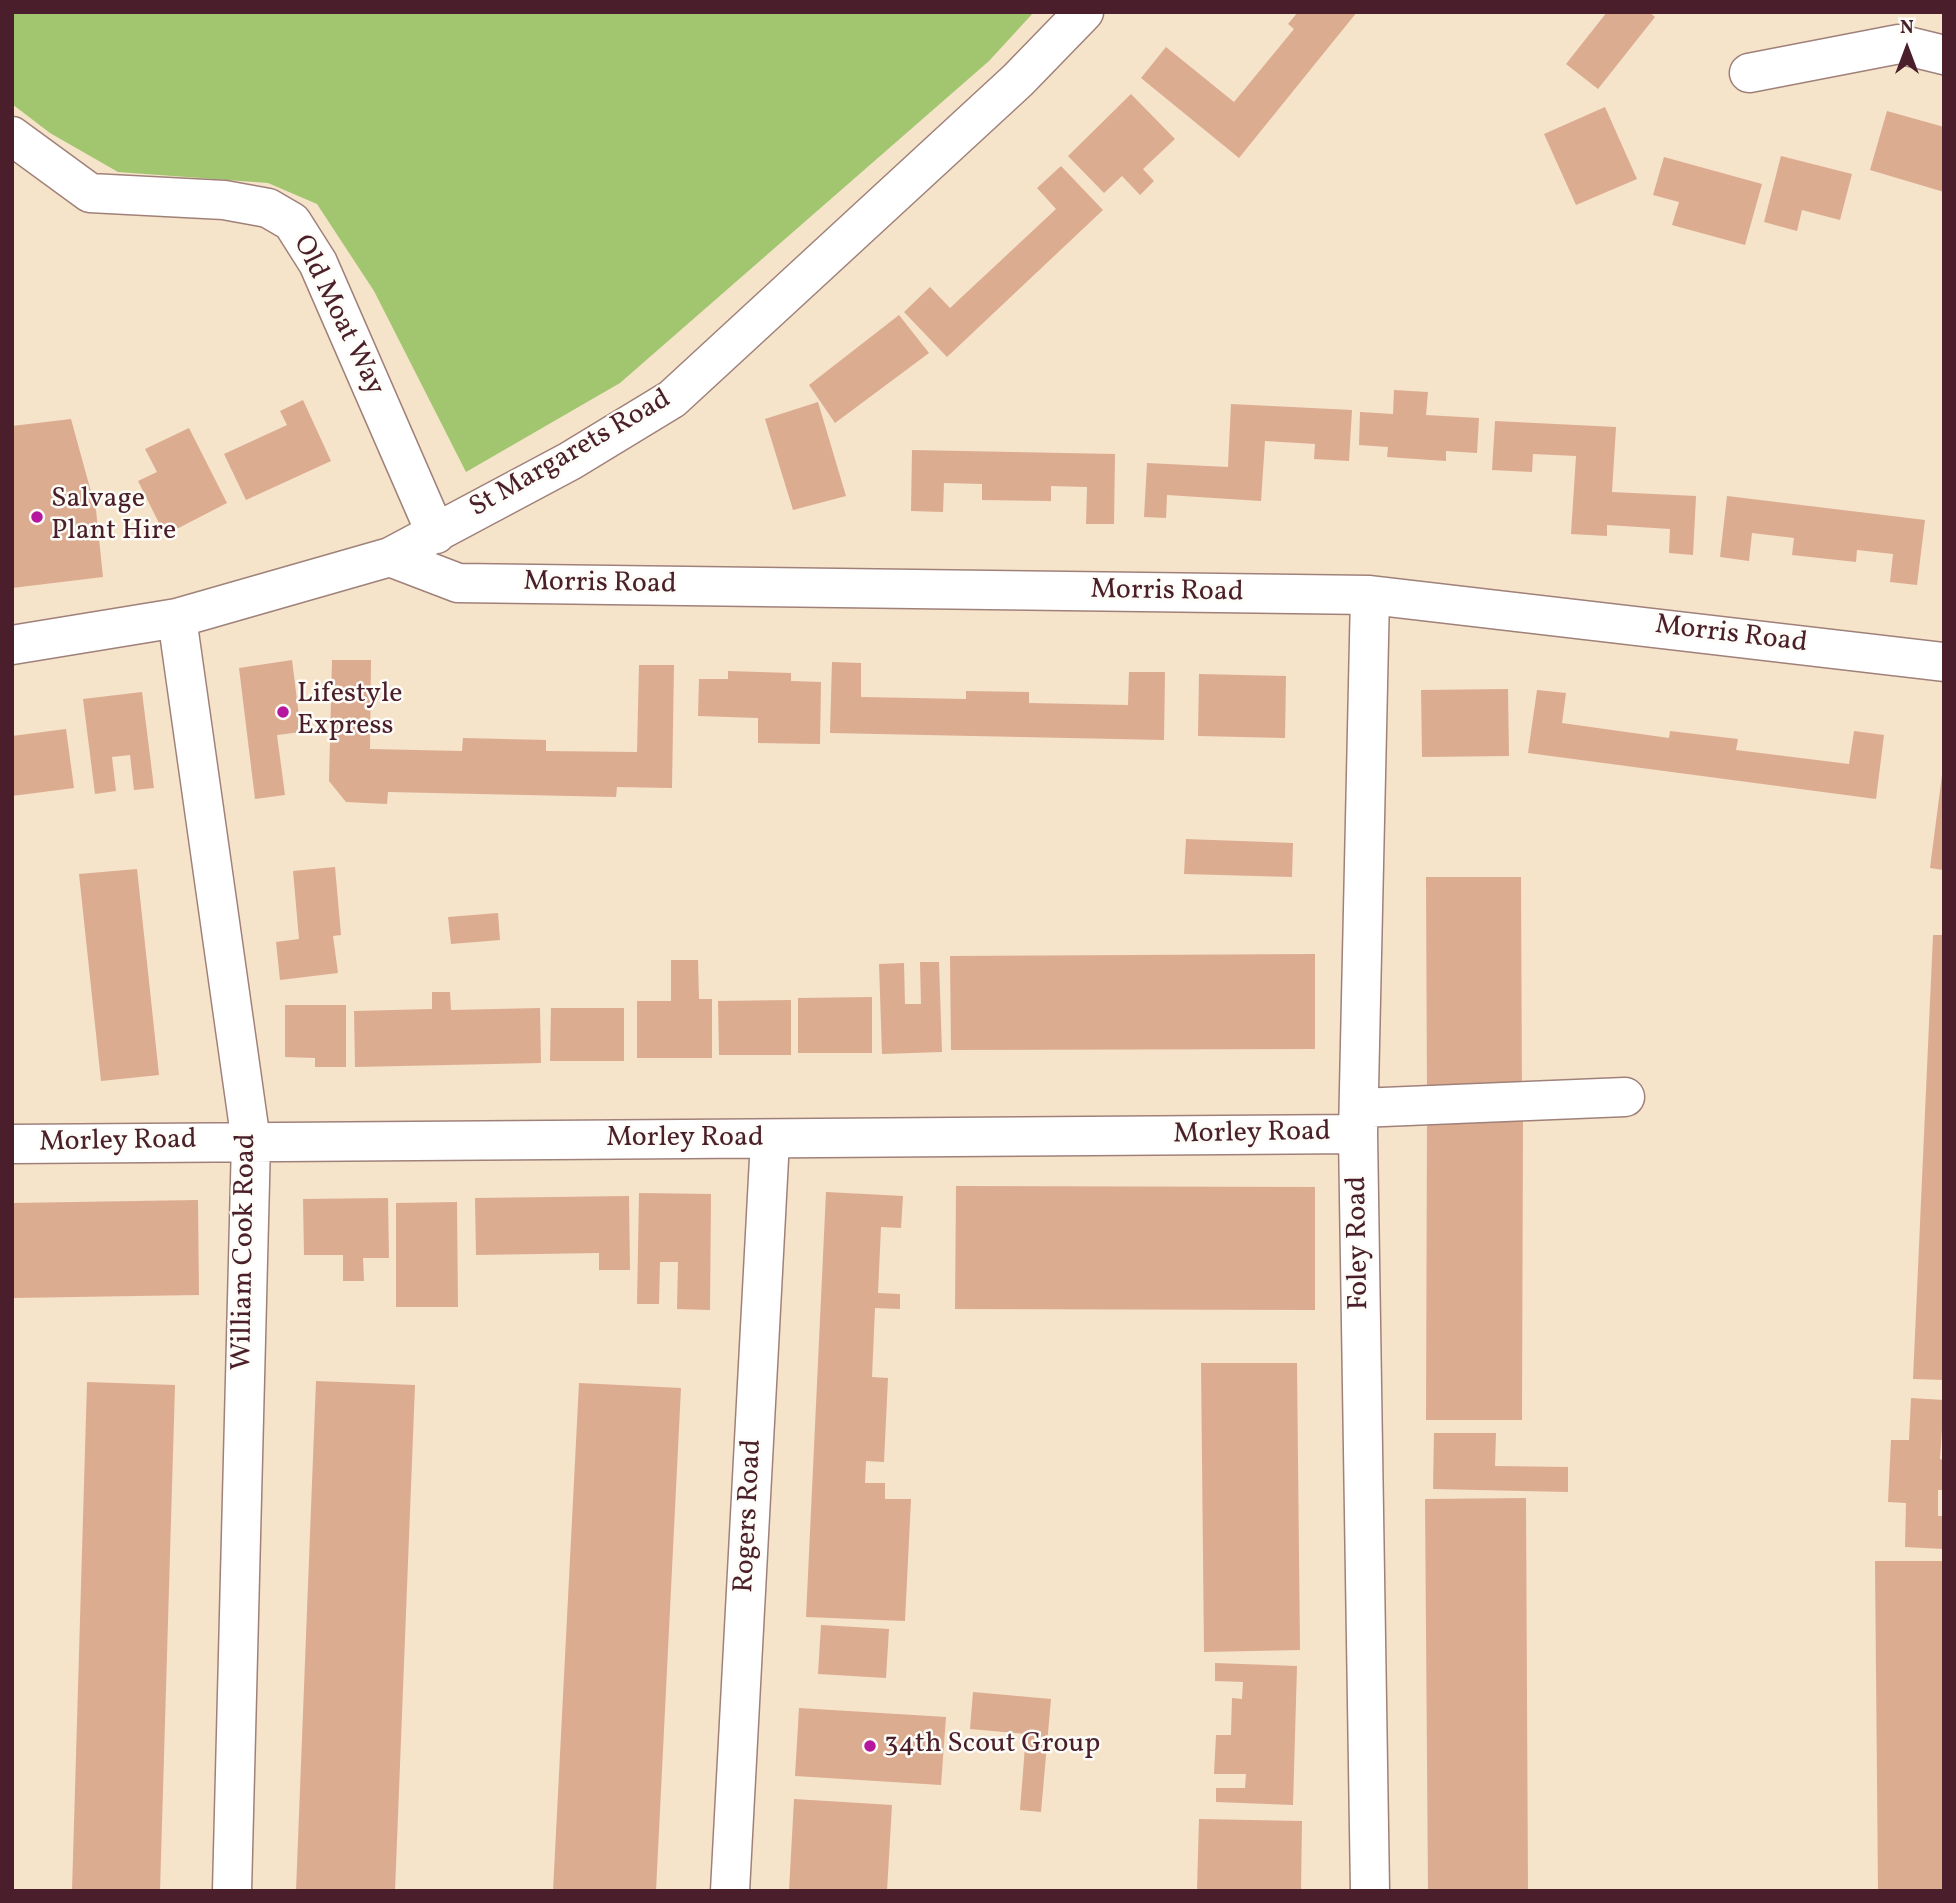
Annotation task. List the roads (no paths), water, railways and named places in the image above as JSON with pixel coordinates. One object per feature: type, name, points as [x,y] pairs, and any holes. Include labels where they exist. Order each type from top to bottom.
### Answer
[{"type":"street","name":"St Margarets Road","points":[[12,645],[177,618],[390,557],[570,461],[672,399],[1018,80],[1083,12]]},
{"type":"street","points":[[1749,73],[1899,44],[1944,55]]},
{"type":"street","name":"Old Moat Way","points":[[12,136],[90,193],[224,200],[268,208],[292,222],[318,263],[436,534]]},
{"type":"street","name":"Morris Road","points":[[390,557],[458,583],[1370,595],[1944,662]]},
{"type":"street","name":"Foley Road","points":[[1370,595],[1359,1121],[1370,1891]]},
{"type":"street","name":"William Cook Road","points":[[177,618],[251,1142],[232,1891]]},
{"type":"street","name":"Morley Road","points":[[12,1144],[770,1140],[1359,1121],[1625,1097]]},
{"type":"street","name":"Rogers Road","points":[[730,1891],[770,1140]]},
{"type":"place","name":"Salvage Plant Hire","points":[[37,517]]},
{"type":"place","name":"Lifestyle Express","points":[[283,712]]},
{"type":"place","name":"34th Scout Group","points":[[870,1746]]}]
